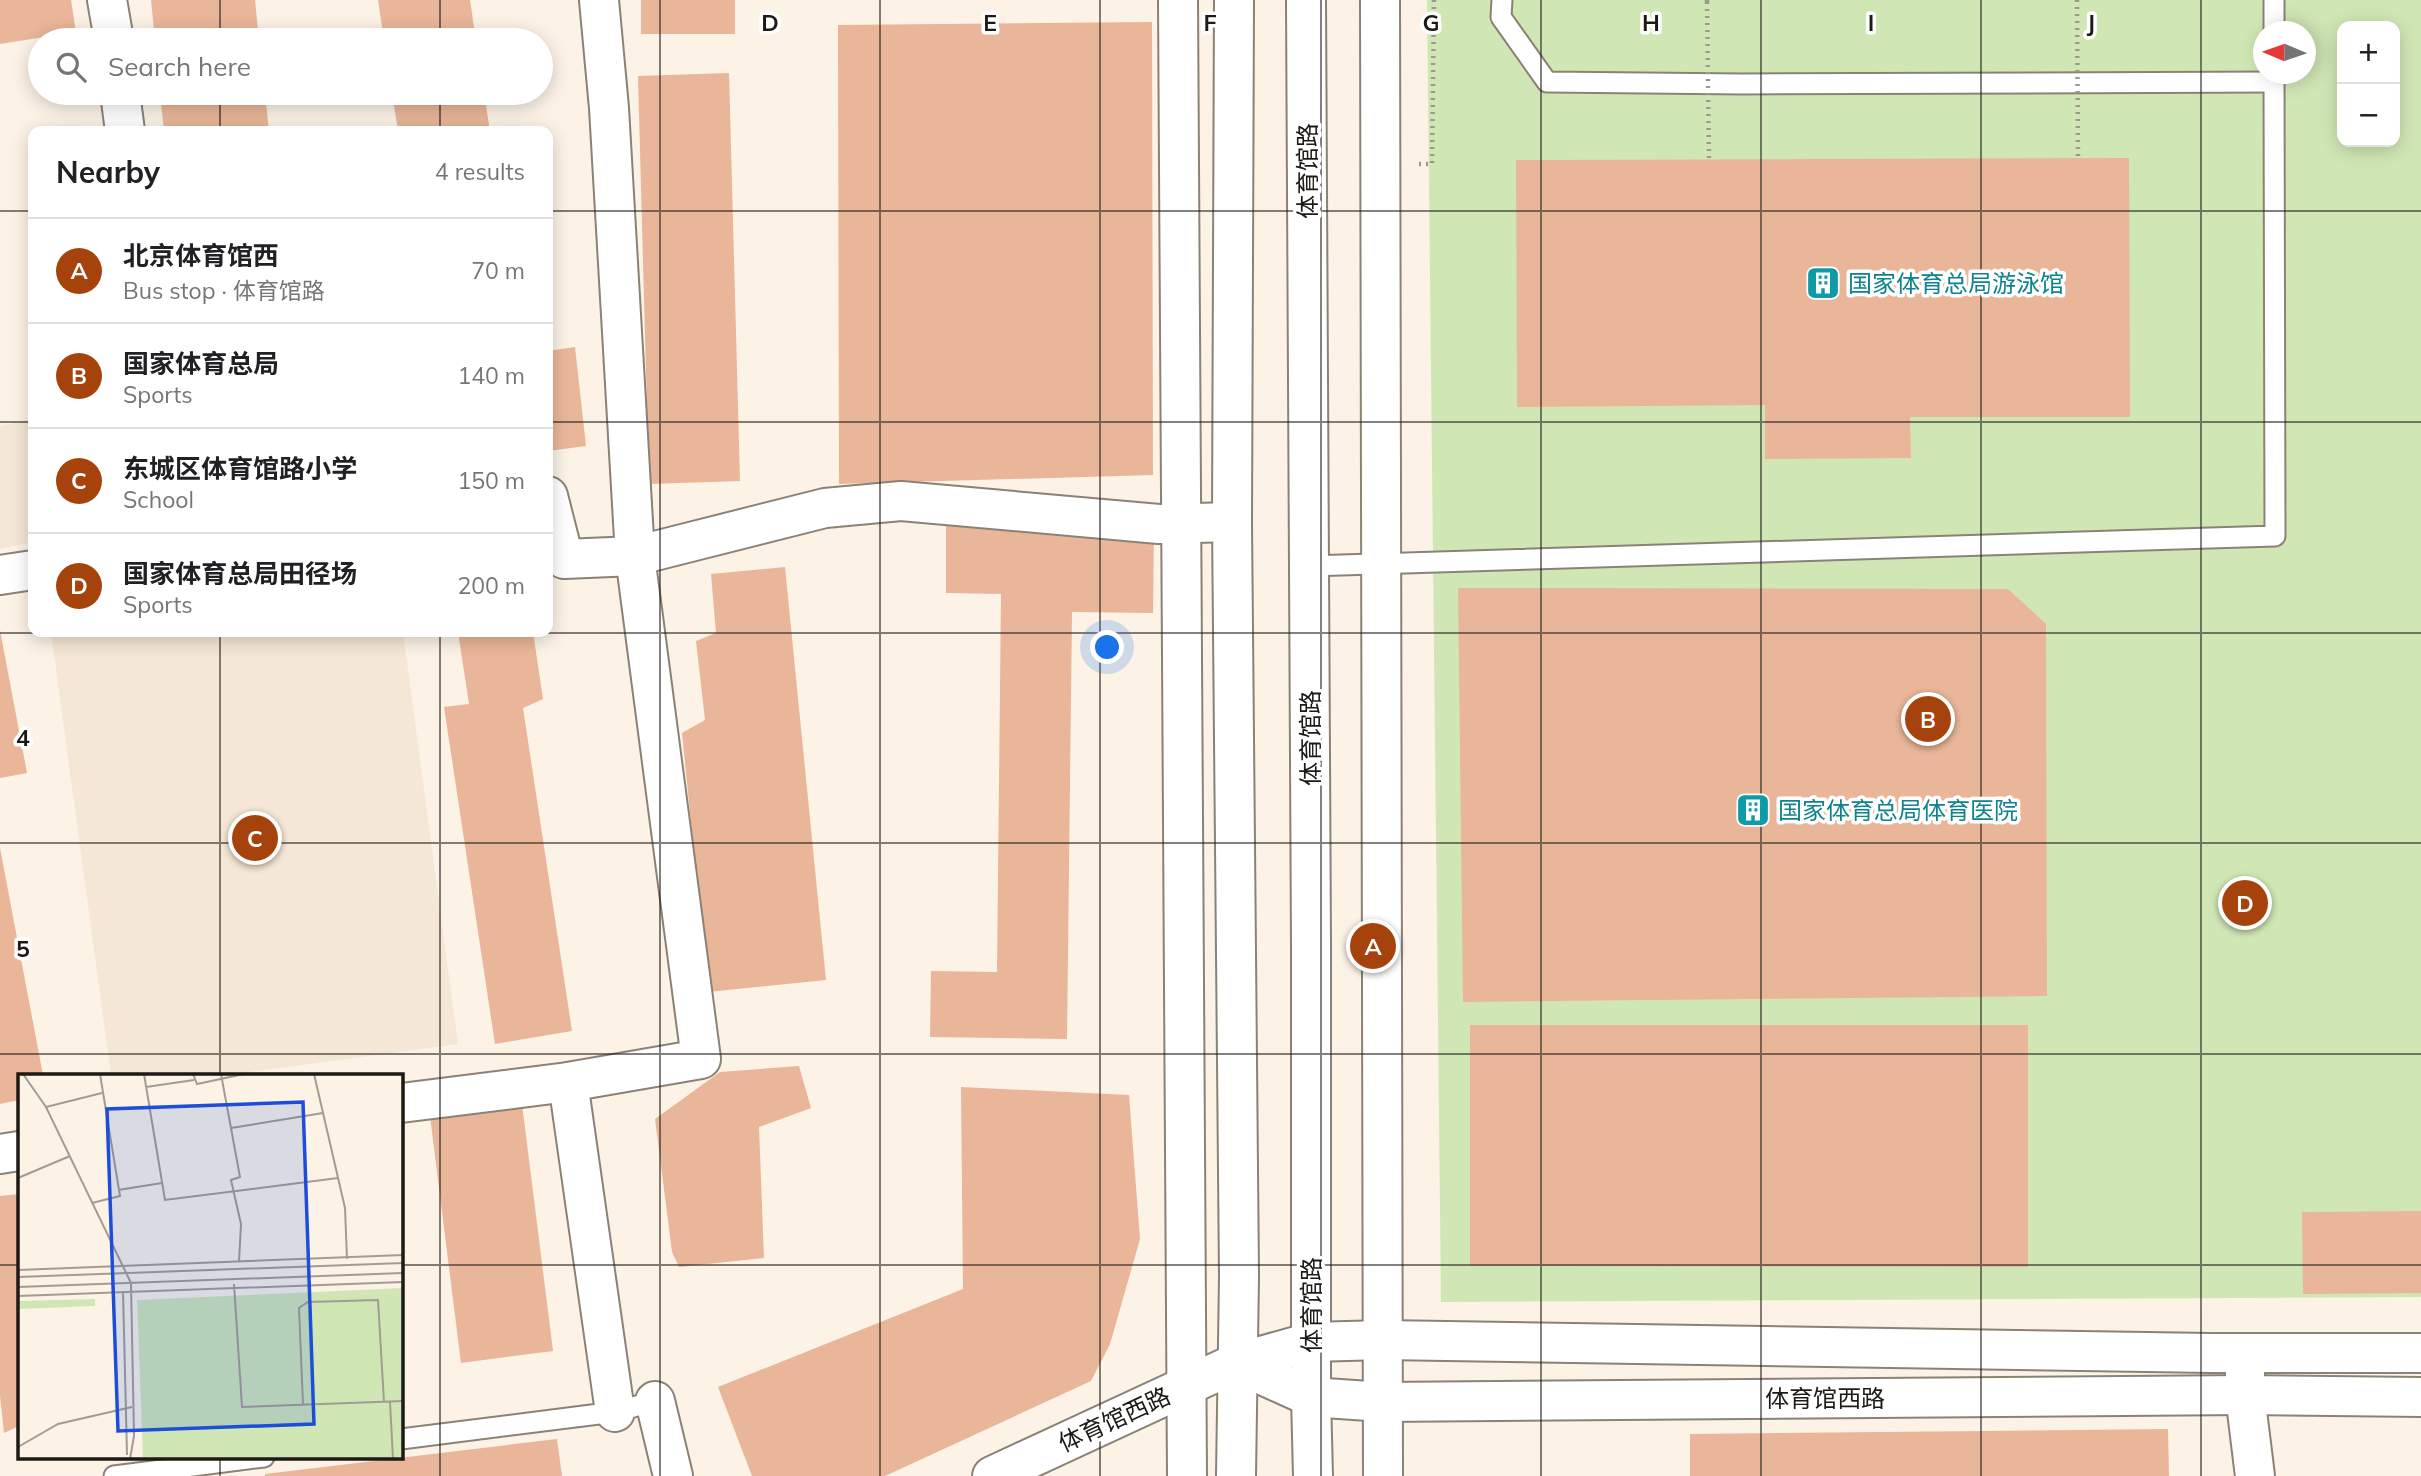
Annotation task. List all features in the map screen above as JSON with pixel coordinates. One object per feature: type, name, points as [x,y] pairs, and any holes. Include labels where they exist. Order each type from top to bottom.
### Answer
[{"type":"street","points":[[107,0],[112,28]]},
{"type":"street","points":[[402,1103],[568,1082],[701,1059],[635,556],[609,121],[599,0]]},
{"type":"street","points":[[1178,0],[1187,1476]]},
{"type":"street","points":[[1234,0],[1233,522],[1239,1263],[1236,1476]]},
{"type":"street","name":"体育馆路","points":[[1306,0],[1313,1476]]},
{"type":"street","points":[[1380,0],[1384,1476]]},
{"type":"street","points":[[122,105],[124,126]]},
{"type":"street","points":[[553,516],[564,559],[635,556],[825,508],[901,502],[1159,524],[1233,522]]},
{"type":"street","points":[[0,575],[28,571]]},
{"type":"street","points":[[568,1082],[615,1412]]},
{"type":"street","points":[[0,1154],[18,1151]]},
{"type":"street","name":"体育馆西路","points":[[992,1476],[1237,1363],[1311,1342],[1383,1340],[2421,1353]]},
{"type":"street","points":[[2245,1352],[2245,1395],[2255,1476]]},
{"type":"street","name":"体育馆西路","points":[[1237,1363],[1311,1397],[1383,1402],[2245,1395],[2421,1397]]},
{"type":"street","points":[[655,1401],[673,1476]]},
{"type":"lane","points":[[1502,0],[1502,17],[1547,82],[1743,84],[2253,78]]},
{"type":"lane","points":[[2274,0],[2274,21]]},
{"type":"lane","points":[[1309,566],[2275,536],[2274,84]]},
{"type":"lane","points":[[402,1439],[615,1412],[655,1401]]},
{"type":"lane","points":[[114,1476],[256,1458]]},
{"type":"path","points":[[1414,164],[1432,164],[1434,0]]},
{"type":"path","points":[[2077,0],[2078,158]]},
{"type":"path","points":[[1707,1],[1709,160]]},
{"type":"shaded area","points":[[28,420],[28,543],[0,549],[0,426]]},
{"type":"shaded area","points":[[52,637],[404,637],[458,1044],[234,1074],[111,1074]]},
{"type":"green space","points":[[1427,0],[2421,0],[2421,1297],[1441,1302]]},
{"type":"building","points":[[0,0],[71,0],[75,28],[28,28],[28,40],[0,44]]},
{"type":"building","points":[[151,0],[255,0],[258,28],[154,28]]},
{"type":"building","points":[[378,0],[470,0],[474,28],[382,28]]},
{"type":"building","points":[[641,0],[735,0],[735,34],[641,34]]},
{"type":"building","points":[[1152,22],[1153,475],[839,484],[838,25]]},
{"type":"building","points":[[729,73],[740,481],[649,484],[638,76]]},
{"type":"building","points":[[161,105],[266,105],[268,126],[163,126]]},
{"type":"building","points":[[394,105],[486,105],[489,126],[397,126]]},
{"type":"building","name":"国家体育总局游泳馆","points":[[2129,158],[2130,417],[1910,417],[1911,458],[1765,459],[1765,405],[1517,407],[1516,160]]},
{"type":"building","points":[[575,347],[586,446],[553,450],[553,350]]},
{"type":"building","points":[[946,522],[1154,525],[1153,613],[1072,612],[1067,1039],[930,1037],[931,971],[997,972],[1001,594],[946,593]]},
{"type":"building","points":[[785,567],[826,980],[708,992],[682,733],[705,720],[696,641],[716,633],[711,574]]},
{"type":"building","name":"国家体育总局体育医院","points":[[1458,588],[2008,589],[2046,624],[2047,996],[1463,1002]]},
{"type":"building","points":[[0,630],[27,773],[0,778]]},
{"type":"building","points":[[459,637],[534,637],[543,699],[523,708],[572,1031],[495,1044],[444,707],[469,704]]},
{"type":"building","points":[[0,848],[43,1074],[18,1074],[18,1100],[0,1104]]},
{"type":"building","points":[[1470,1025],[2028,1025],[2028,1267],[1470,1266]]},
{"type":"building","points":[[799,1066],[811,1108],[759,1127],[764,1258],[679,1267],[672,1252],[655,1119],[720,1072]]},
{"type":"building","points":[[961,1087],[1129,1095],[1140,1239],[1110,1344],[1091,1381],[885,1476],[752,1476],[718,1387],[963,1289]]},
{"type":"building","points":[[522,1104],[553,1351],[461,1363],[430,1116]]},
{"type":"building","points":[[18,1194],[18,1426],[4,1433],[0,1395],[0,1196]]},
{"type":"building","points":[[2421,1211],[2421,1293],[2303,1294],[2302,1212]]},
{"type":"building","points":[[2168,1429],[2169,1476],[1690,1476],[1690,1434]]},
{"type":"building","points":[[557,1439],[562,1476],[265,1476]]},
{"type":"place","name":"国家体育总局游泳馆","points":[[1823,283]]},
{"type":"place","name":"国家体育总局","points":[[1928,719]]},
{"type":"place","name":"国家体育总局体育医院","points":[[1753,810]]},
{"type":"place","name":"东城区体育馆路小学","points":[[255,838]]},
{"type":"place","name":"国家体育总局田径场","points":[[2245,903]]},
{"type":"place","name":"北京体育馆西","points":[[1373,946]]}]
